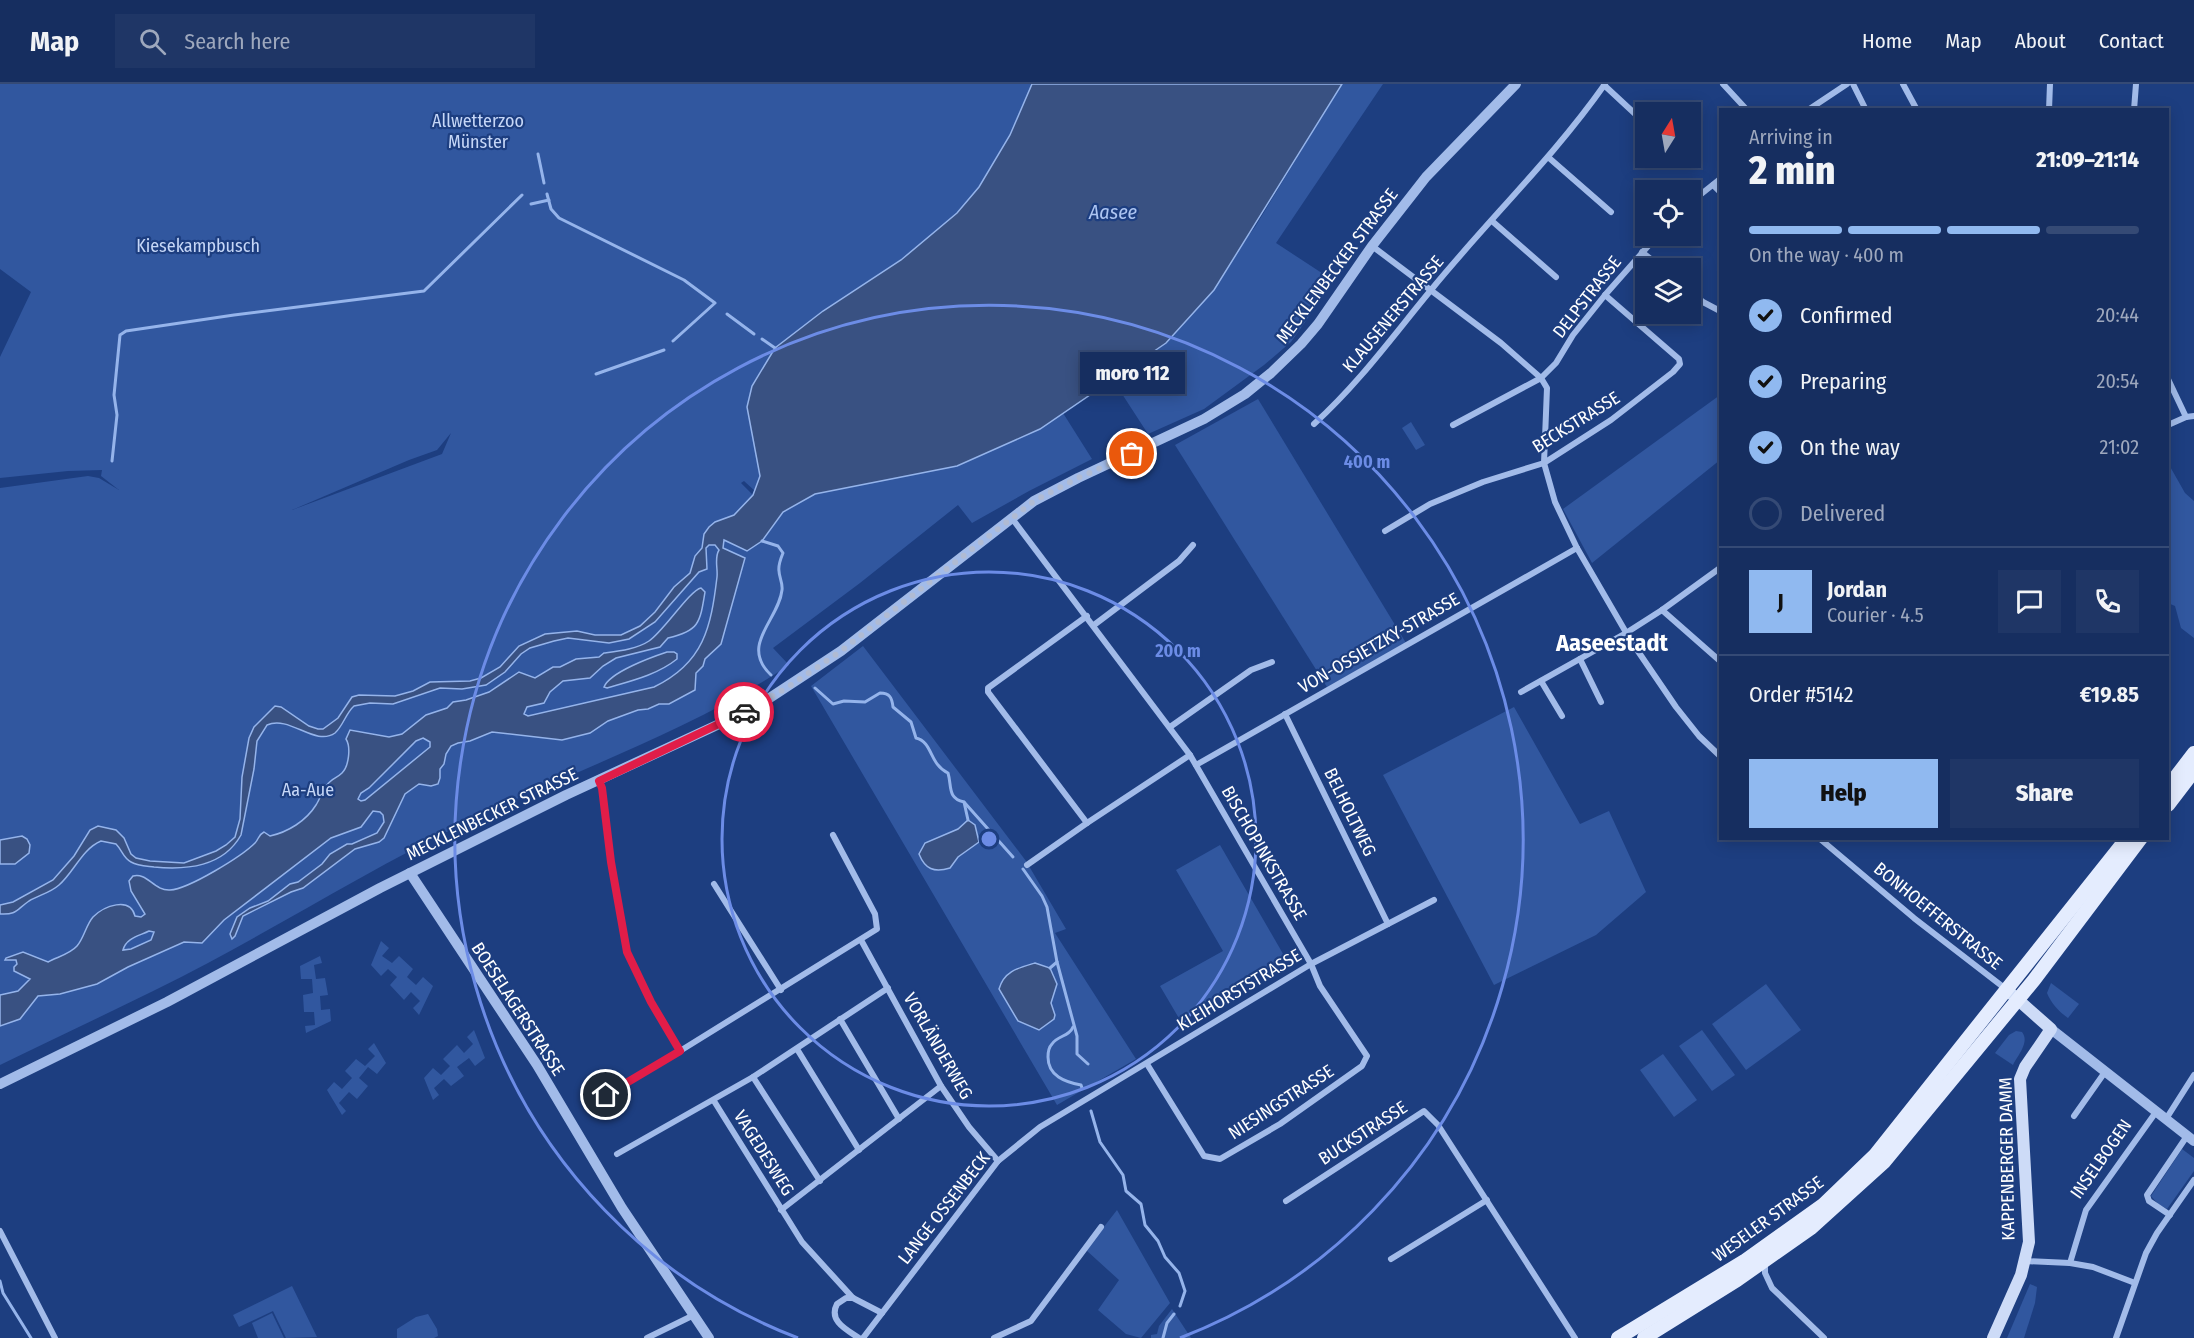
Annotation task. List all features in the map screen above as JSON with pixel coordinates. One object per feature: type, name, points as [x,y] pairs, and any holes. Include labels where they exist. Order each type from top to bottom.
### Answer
[{"type":"main road","points":[[2169,786],[2194,753]]},
{"type":"main road","points":[[2169,804],[2194,771]]},
{"type":"main road","name":"WESELER STRASSE","points":[[1618,1338],[1746,1260],[1823,1205],[1875,1155],[2125,840]]},
{"type":"main road","name":"WESELER STRASSE","points":[[1644,1338],[1765,1267],[1820,1221],[1884,1161],[2019,1000],[2139,840]]},
{"type":"main road","points":[[2007,990],[2019,1000]]},
{"type":"main road","name":"INSELBOGEN","points":[[2019,1000],[2051,1029]]},
{"type":"main road","name":"KAPPENBERGER DAMM","points":[[1993,1338],[2014,1294],[2029,1242],[2020,1079],[2025,1067],[2051,1029]]},
{"type":"street","name":"MECKLENBECKER STRASSE","points":[[0,1084],[167,1002],[410,873],[566,795],[756,707],[841,651],[1034,501],[1217,412],[1245,394],[1301,344],[1318,324],[1372,246],[1426,177],[1516,84]]},
{"type":"street","points":[[1723,84],[1745,108]]},
{"type":"street","points":[[1811,108],[1847,84]]},
{"type":"street","points":[[1853,84],[1865,108]]},
{"type":"street","points":[[1903,84],[1916,108]]},
{"type":"street","points":[[2049,108],[2050,84]]},
{"type":"street","points":[[2134,108],[2136,84]]},
{"type":"street","name":"KLAUSENERSTRASSE","points":[[1314,424],[1368,370],[1431,289],[1548,157],[1604,85],[1635,114]]},
{"type":"street","points":[[1548,157],[1611,212]]},
{"type":"street","points":[[1701,194],[1719,180]]},
{"type":"street","points":[[1713,185],[1719,191]]},
{"type":"street","points":[[1492,221],[1556,277]]},
{"type":"street","points":[[1372,246],[1501,343],[1541,378],[1547,388],[1544,463],[1555,502],[1577,548],[1626,633],[1676,707],[1699,736],[1719,755]]},
{"type":"street","name":"DELPSTRASSE","points":[[1541,378],[1556,363],[1574,335],[1648,246]]},
{"type":"street","points":[[1642,252],[1650,258]]},
{"type":"street","name":"BECKSTRASSE","points":[[1385,531],[1425,506],[1483,482],[1544,463],[1611,420],[1673,372],[1680,364],[1679,359],[1605,296]]},
{"type":"street","points":[[1701,300],[1719,310]]},
{"type":"street","points":[[1453,425],[1541,378]]},
{"type":"street","points":[[2169,381],[2186,417]]},
{"type":"street","points":[[2169,425],[2194,416]]},
{"type":"street","name":"BISCHOPINKSTRASSE","points":[[1011,517],[1190,755],[1311,964],[1320,986],[1367,1056]]},
{"type":"street","points":[[1094,625],[1179,561],[1193,545]]},
{"type":"street","name":"VON-OSSIETZKY-STRASSE","points":[[1196,765],[1577,548]]},
{"type":"street","points":[[1521,692],[1626,633],[1719,569]]},
{"type":"street","points":[[1662,610],[1719,661]]},
{"type":"street","points":[[1087,616],[988,687],[988,692],[1087,823]]},
{"type":"street","points":[[1580,659],[1601,702]]},
{"type":"street","points":[[1170,727],[1251,670],[1272,662]]},
{"type":"street","points":[[1541,681],[1563,716]]},
{"type":"street","name":"BELHOLTWEG","points":[[1285,714],[1388,924]]},
{"type":"street","points":[[1027,865],[1190,755]]},
{"type":"street","points":[[599,781],[602,788],[611,862],[627,952],[651,1002],[680,1051]]},
{"type":"street","points":[[587,1106],[878,929],[877,920],[833,835]]},
{"type":"street","name":"BONHOEFFERSTRASSE","points":[[1823,840],[1914,918],[2007,990]]},
{"type":"street","name":"BOESELAGERSTRASSE","points":[[410,873],[537,1065],[622,1208],[709,1338]]},
{"type":"street","points":[[714,884],[781,990]]},
{"type":"street","name":"KLEIHORSTSTRASSE","points":[[1064,1113],[1311,964],[1434,900]]},
{"type":"street","name":"VORLÄNDERWEG","points":[[861,940],[941,1086],[969,1127],[998,1161]]},
{"type":"street","name":"VAGEDESWEG","points":[[617,1154],[714,1101],[888,988]]},
{"type":"street","points":[[840,1019],[899,1119]]},
{"type":"street","name":"INSELBOGEN","points":[[2051,1029],[2191,1138]]},
{"type":"street","points":[[797,1049],[859,1150]]},
{"type":"street","name":"NIESINGSTRASSE","points":[[1147,1064],[1204,1156],[1220,1159],[1280,1124],[1362,1066],[1367,1056]]},
{"type":"street","points":[[2074,1116],[2105,1072]]},
{"type":"street","points":[[2166,1119],[2194,1075]]},
{"type":"street","name":"VAGEDESWEG","points":[[753,1077],[820,1181]]},
{"type":"street","name":"VAGEDESWEG","points":[[714,1101],[781,1210],[941,1086]]},
{"type":"street","name":"BUCKSTRASSE","points":[[1286,1201],[1424,1111],[1438,1125],[1575,1338]]},
{"type":"street","name":"INSELBOGEN","points":[[2070,1263],[2086,1210],[2156,1112]]},
{"type":"street","name":"LANGE OSSENBECK","points":[[861,1338],[998,1161],[1040,1127],[1064,1113]]},
{"type":"street","points":[[2170,1215],[2149,1201],[2147,1195],[2191,1138]]},
{"type":"street","points":[[2116,1338],[2146,1253],[2194,1180]]},
{"type":"street","points":[[1391,1259],[1487,1200]]},
{"type":"street","points":[[781,1210],[802,1242],[853,1298],[882,1313]]},
{"type":"street","points":[[994,1338],[1031,1321],[1101,1227]]},
{"type":"street","points":[[0,1232],[55,1338]]},
{"type":"street","name":"KAPPENBERGER DAMM","points":[[2024,1261],[2070,1263],[2093,1267],[2135,1283]]},
{"type":"street","points":[[1765,1267],[1772,1288],[1824,1338]]},
{"type":"street","points":[[853,1298],[846,1298],[837,1304],[835,1314],[840,1325],[861,1338]]},
{"type":"street","points":[[647,1338],[695,1314]]},
{"type":"green space","points":[[0,84],[1032,84],[1010,135],[979,187],[957,213],[901,260],[823,311],[775,348],[752,386],[760,476],[755,491],[744,481],[741,483],[753,495],[783,512],[815,494],[957,466],[1040,429],[1063,413],[1092,459],[972,523],[958,505],[773,648],[789,665],[751,689],[672,730],[467,822],[369,873],[208,963],[0,1065],[0,488],[88,476],[99,478],[119,490],[101,476],[102,470],[0,478],[0,357],[31,292],[0,269]],"holes":[[[451,433],[442,454],[292,510],[437,450]]]},
{"type":"green space","points":[[1342,84],[1383,84],[1276,243],[1334,281],[1291,342],[1264,365],[1204,409],[1148,434],[1113,380],[1166,343],[1255,227]]},
{"type":"green space","points":[[1719,396],[1719,461],[1592,563],[1563,509]]},
{"type":"green space","points":[[1258,399],[1406,643],[1327,687],[1175,445]]},
{"type":"green space","points":[[1411,422],[1425,445],[1416,450],[1402,428]]},
{"type":"green space","points":[[2169,465],[2185,493],[2194,501],[2194,638],[2181,628],[2175,606],[2169,603]]},
{"type":"green space","points":[[863,646],[1026,861],[1066,929],[1055,933],[1136,1059],[1057,1105],[811,686]]},
{"type":"green space","points":[[1514,707],[1580,824],[1609,811],[1646,892],[1596,935],[1494,985],[1383,775]]},
{"type":"green space","points":[[1220,845],[1286,959],[1180,1020],[1160,986],[1223,951],[1176,870]]},
{"type":"green space","points":[[381,941],[389,948],[382,956],[392,963],[399,956],[413,969],[407,977],[416,985],[423,977],[433,986],[419,1015],[413,1008],[420,1001],[411,992],[404,1000],[390,985],[397,977],[388,969],[381,976],[371,965]]},
{"type":"green space","points":[[320,956],[322,963],[314,965],[316,979],[325,978],[328,995],[320,996],[321,1010],[330,1009],[331,1021],[306,1033],[305,1026],[315,1025],[314,1012],[304,1012],[303,995],[313,993],[312,979],[301,979],[300,966]]},
{"type":"green space","points":[[2051,983],[2079,1004],[2068,1018],[2061,1013],[2047,993]]},
{"type":"green space","points":[[1766,984],[1801,1030],[1746,1070],[1712,1024]]},
{"type":"green space","points":[[474,1030],[485,1058],[475,1066],[469,1058],[457,1067],[464,1076],[451,1086],[444,1079],[434,1088],[439,1095],[433,1100],[424,1078],[433,1068],[441,1075],[450,1066],[443,1059],[457,1045],[464,1053],[473,1044],[467,1037]]},
{"type":"green space","points":[[1702,1030],[1735,1075],[1712,1091],[1679,1046]]},
{"type":"green space","points":[[2016,1031],[2022,1032],[2025,1040],[2013,1065],[1995,1053],[2009,1035]]},
{"type":"green space","points":[[374,1043],[386,1063],[377,1074],[368,1067],[359,1078],[368,1086],[357,1099],[349,1092],[339,1103],[346,1111],[342,1115],[327,1090],[334,1082],[342,1089],[352,1078],[345,1071],[356,1059],[365,1066],[375,1056],[368,1049]]},
{"type":"green space","points":[[1663,1054],[1697,1100],[1674,1117],[1640,1070]]},
{"type":"green space","points":[[2182,1149],[2194,1158],[2194,1171],[2167,1209],[2151,1196]]},
{"type":"green space","points":[[1117,1210],[1170,1303],[1141,1338],[1126,1334],[1098,1310],[1119,1280],[1086,1250]]},
{"type":"green space","points":[[2030,1284],[2037,1287],[2035,1303],[2024,1338],[2007,1338]]},
{"type":"green space","points":[[292,1286],[317,1337],[286,1338],[273,1311],[239,1327],[233,1315]]},
{"type":"green space","points":[[1172,1309],[1191,1338],[1151,1338],[1151,1335],[1157,1334],[1159,1326]]},
{"type":"green space","points":[[272,1313],[284,1338],[258,1338],[252,1323]]},
{"type":"green space","points":[[428,1314],[437,1329],[438,1336],[434,1338],[397,1338],[397,1329],[416,1317]]},
{"type":"water","name":"Aasee","points":[[1032,84],[1342,84],[1214,290],[1166,343],[1040,429],[957,466],[815,494],[783,512],[762,541],[747,551],[724,540],[723,548],[745,558],[721,644],[705,659],[703,666],[696,673],[695,690],[669,704],[659,704],[638,710],[608,721],[590,733],[562,740],[492,732],[451,746],[440,769],[438,784],[431,786],[419,784],[405,794],[384,838],[379,842],[355,849],[303,888],[243,916],[232,939],[230,934],[237,917],[250,908],[268,901],[290,884],[298,882],[322,864],[330,854],[347,844],[377,833],[384,822],[383,815],[373,811],[361,827],[331,838],[224,920],[202,943],[184,942],[128,967],[97,984],[60,994],[38,996],[20,1019],[0,1026],[0,995],[18,991],[30,979],[14,971],[16,960],[5,960],[6,958],[23,952],[48,962],[67,953],[79,943],[93,917],[104,909],[116,905],[128,906],[135,916],[141,917],[145,914],[131,891],[129,881],[133,876],[138,875],[164,890],[179,888],[227,863],[248,849],[264,832],[270,836],[296,825],[312,811],[329,783],[344,770],[349,751],[346,739],[350,730],[389,737],[402,734],[426,715],[447,708],[453,702],[489,692],[519,672],[535,678],[553,667],[560,667],[576,659],[599,657],[604,653],[639,646],[655,636],[690,596],[701,588],[705,592],[701,611],[692,629],[668,638],[660,647],[616,658],[590,678],[563,681],[550,692],[544,703],[527,707],[524,714],[528,716],[654,687],[684,667],[702,642],[712,612],[719,550],[715,545],[709,545],[706,548],[707,569],[699,572],[655,622],[629,639],[609,643],[568,638],[530,648],[521,654],[505,672],[486,685],[462,689],[440,688],[393,704],[370,703],[354,706],[338,730],[327,736],[311,734],[285,724],[267,725],[257,741],[241,835],[233,846],[214,860],[179,868],[142,866],[128,860],[116,844],[101,841],[83,855],[56,888],[29,901],[13,913],[0,914],[0,905],[13,902],[53,880],[74,856],[90,830],[98,826],[116,830],[124,838],[131,854],[136,858],[150,861],[184,863],[226,845],[235,837],[240,819],[242,777],[249,738],[254,727],[275,706],[281,707],[309,726],[323,729],[338,718],[352,697],[359,695],[395,696],[413,691],[430,682],[470,681],[481,678],[500,667],[519,646],[545,634],[577,631],[595,635],[621,635],[640,626],[655,612],[674,587],[690,573],[695,556],[702,548],[704,534],[709,527],[715,522],[734,515],[753,495],[760,476],[747,407],[752,386],[775,348],[823,311],[901,260],[957,213],[979,187],[1010,135]],"holes":[[[423,738],[430,742],[430,747],[365,800],[358,799],[361,793],[369,788],[416,741]],[[149,931],[154,932],[151,940],[123,950],[130,940]]]},
{"type":"water","points":[[667,652],[677,654],[677,659],[669,665],[643,677],[604,687],[608,681],[623,671]]},
{"type":"water","points":[[968,820],[975,825],[979,842],[958,857],[950,868],[935,870],[927,866],[919,854],[925,843],[958,829]]},
{"type":"water","points":[[22,836],[30,845],[29,853],[15,864],[0,864],[0,840]]},
{"type":"water","points":[[1035,963],[1050,968],[1057,984],[1051,1003],[1054,1019],[1039,1030],[1018,1021],[999,989],[1008,974]]},
{"type":"waterway","points":[[538,154],[544,183]]},
{"type":"waterway","points":[[547,194],[551,209],[559,218],[684,280],[715,303],[673,341]]},
{"type":"waterway","points":[[112,461],[117,415],[114,395],[120,335],[126,331],[424,291],[522,195]]},
{"type":"waterway","points":[[531,204],[549,200]]},
{"type":"waterway","points":[[727,314],[754,334]]},
{"type":"waterway","points":[[762,339],[775,348]]},
{"type":"waterway","points":[[596,374],[664,350]]},
{"type":"waterway","points":[[762,541],[778,546],[783,553],[779,566],[782,587],[779,601],[763,632],[759,653],[762,664],[771,675]]},
{"type":"waterway","points":[[815,688],[833,704],[844,701],[865,702],[880,693],[888,695],[893,707],[911,722],[916,738],[926,744],[937,764],[948,773],[951,791],[955,798],[964,802],[968,820]]},
{"type":"waterway","points":[[964,802],[1013,857]]},
{"type":"waterway","points":[[1023,869],[1047,907],[1057,962],[1077,1036],[1077,1054],[1088,1064]]},
{"type":"waterway","points":[[1050,968],[1057,962]]},
{"type":"waterway","points":[[1073,1027],[1069,1033],[1054,1041],[1049,1048],[1049,1064],[1058,1077],[1081,1085],[1082,1088]]},
{"type":"waterway","points":[[1091,1111],[1100,1142],[1123,1175],[1126,1191],[1141,1204],[1145,1225],[1158,1241],[1165,1257],[1179,1273],[1185,1291],[1180,1306]]},
{"type":"waterway","points":[[0,1281],[3,1293],[31,1338]]},
{"type":"waterway","points":[[1163,1338],[1167,1323],[1174,1314]]},
{"type":"way so far","points":[[744,712],[788,687],[841,651],[1034,501],[1132,454]]},
{"type":"place","name":"moro 112","points":[[1132,454]]},
{"type":"district","name":"Aaseestadt","points":[[1612,643]]},
{"type":"route","points":[[606,1095],[680,1051],[651,1002],[627,952],[618,908],[602,788],[599,781],[744,712]]},
{"type":"park label","name":"Allwetterzoo Münster","points":[[478,131]]},
{"type":"park label","name":"Kiesekampbusch","points":[[198,246]]},
{"type":"park label","name":"Aa-Aue","points":[[308,790]]}]
